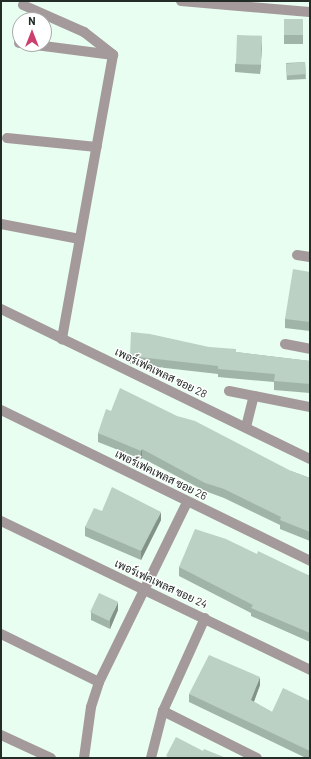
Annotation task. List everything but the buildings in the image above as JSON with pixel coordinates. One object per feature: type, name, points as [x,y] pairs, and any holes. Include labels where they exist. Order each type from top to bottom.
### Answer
[{"type":"street","points":[[181,1],[310,12]]},
{"type":"street","points":[[23,5],[84,32],[113,54]]},
{"type":"street","points":[[52,47],[113,54]]},
{"type":"street","points":[[62,339],[113,54]]},
{"type":"street","points":[[7,138],[97,147]]},
{"type":"street","points":[[1,224],[80,239]]},
{"type":"street","points":[[297,255],[310,257]]},
{"type":"street","name":"เพอร์เฟคเพลส ซอย 28","points":[[1,309],[310,459]]},
{"type":"street","points":[[285,344],[310,349]]},
{"type":"street","points":[[230,391],[310,407]]},
{"type":"street","points":[[246,427],[254,396]]},
{"type":"street","name":"เพอร์เฟคเพลส ซอย 26","points":[[1,410],[310,561]]},
{"type":"street","points":[[84,758],[91,707],[99,682],[146,590],[187,502]]},
{"type":"street","name":"เพอร์เฟคเพลส ซอย 24","points":[[1,521],[205,618],[310,670]]},
{"type":"street","points":[[151,758],[163,711],[205,618]]},
{"type":"street","points":[[1,634],[99,682]]},
{"type":"street","points":[[163,711],[257,758]]},
{"type":"street","points":[[1,735],[51,758]]}]
